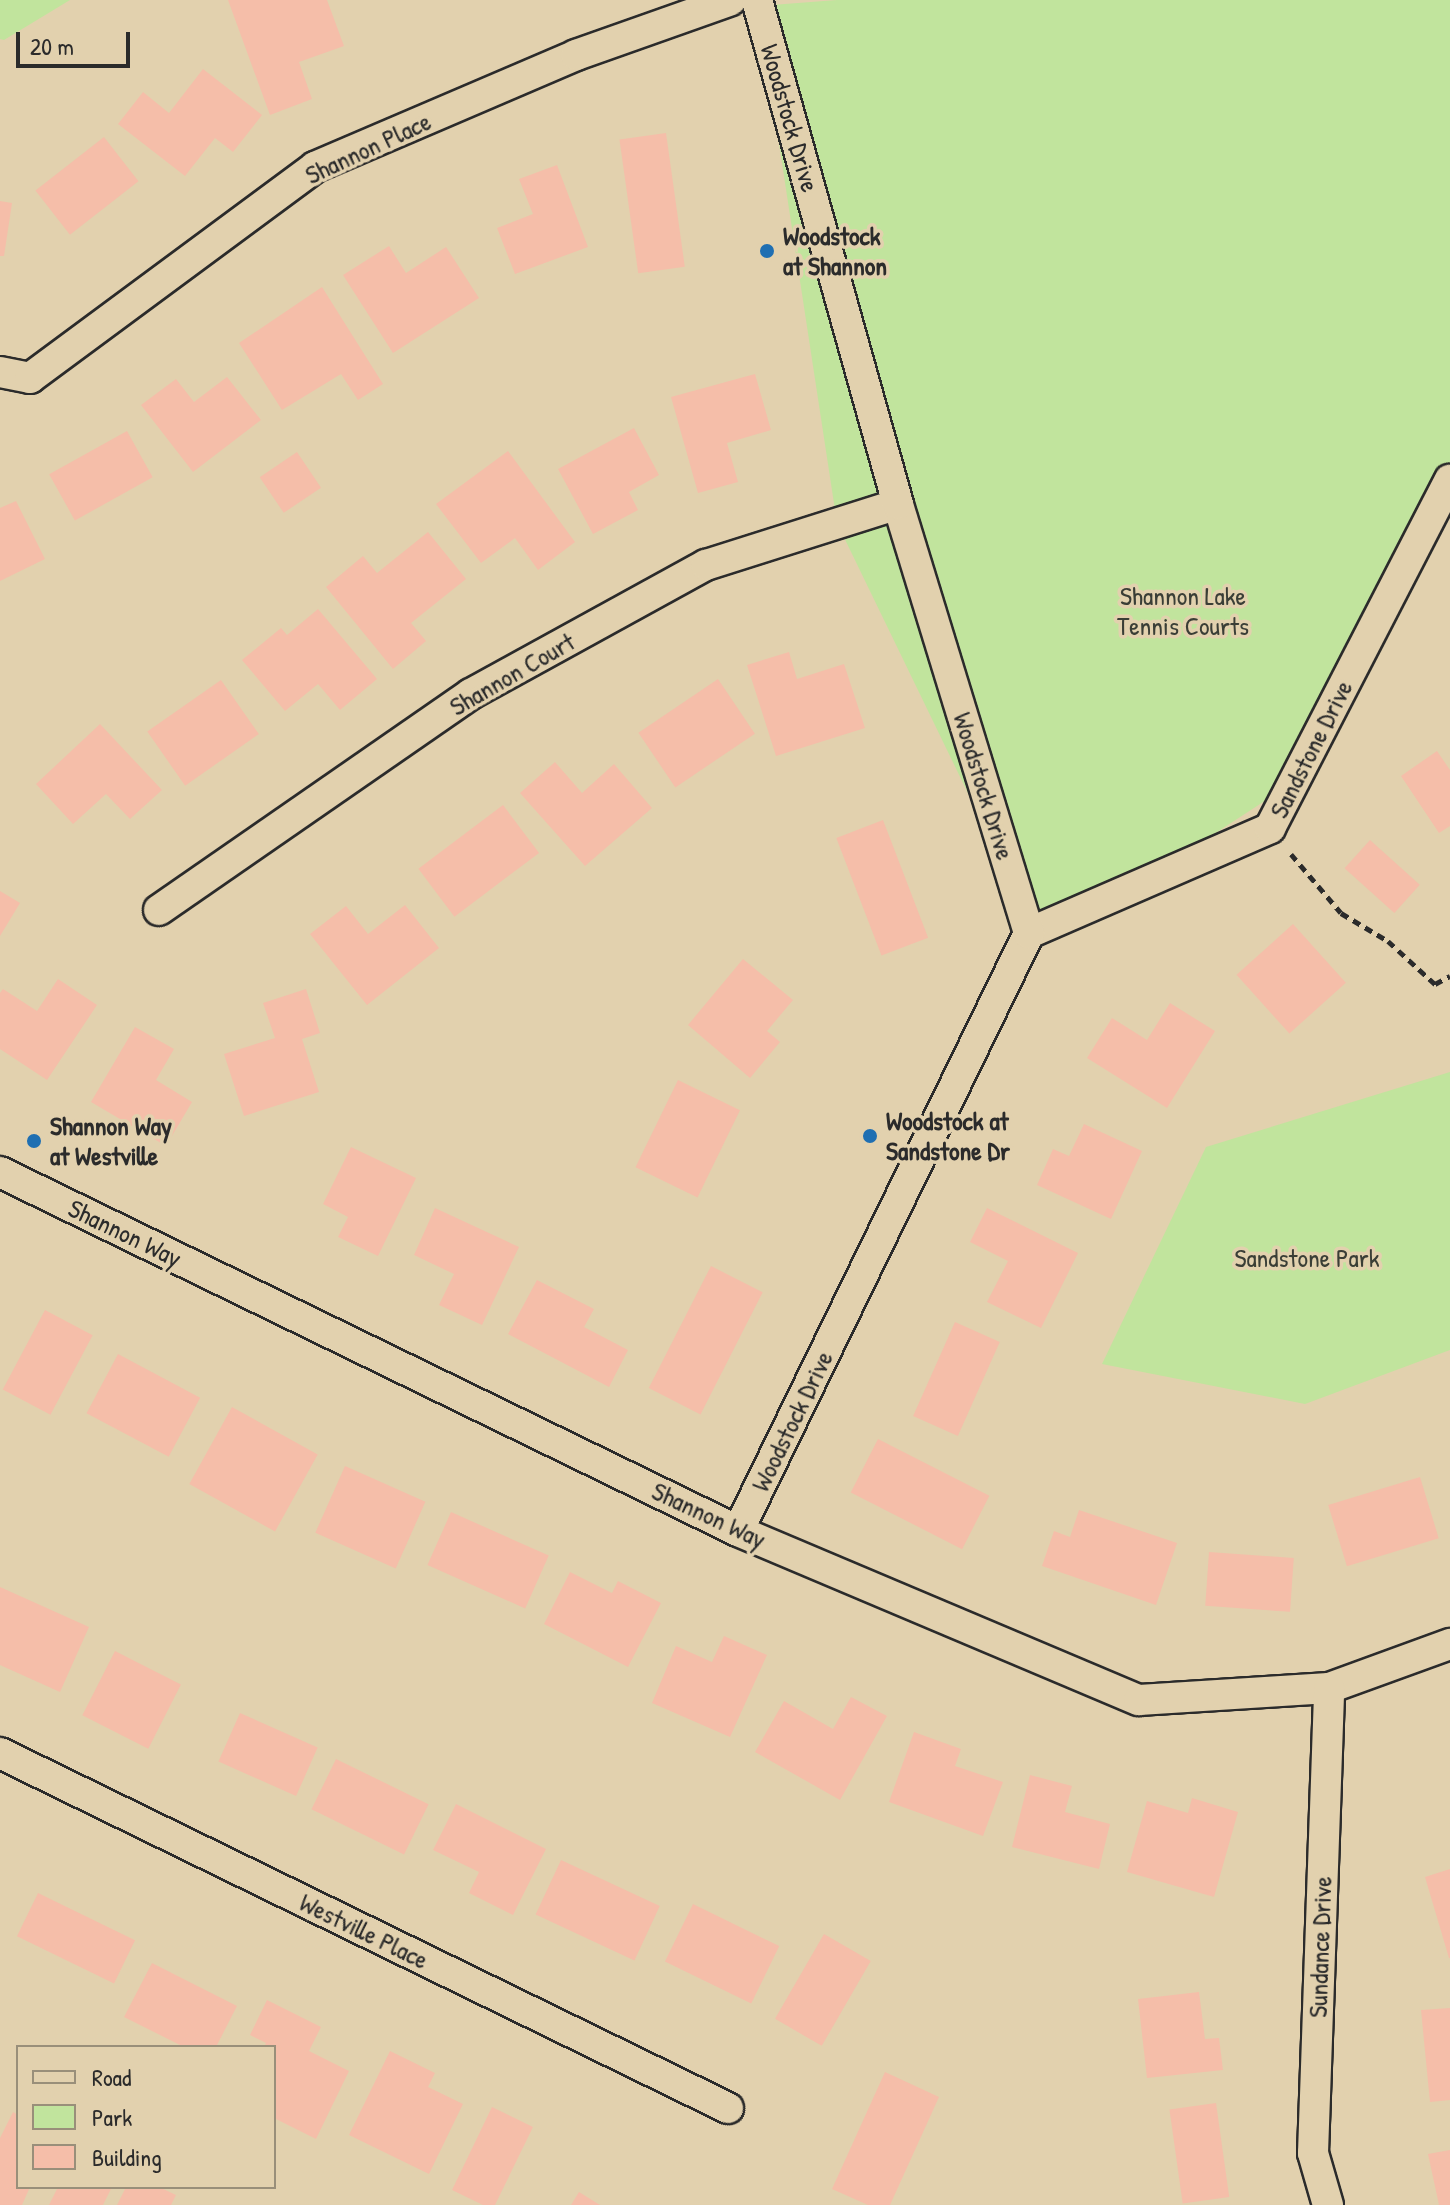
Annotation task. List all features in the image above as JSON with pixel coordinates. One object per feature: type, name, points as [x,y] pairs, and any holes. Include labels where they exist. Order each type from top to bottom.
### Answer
[{"type":"street","name":"Shannon Place","points":[[0,372],[30,378],[315,167],[576,55],[731,0]]},
{"type":"street","name":"Woodstock Drive","points":[[738,1531],[1029,933],[898,504],[757,0]]},
{"type":"street","name":"Sandstone Drive","points":[[1029,933],[1270,828],[1450,480]]},
{"type":"street","name":"Shannon Court","points":[[159,910],[471,694],[706,565],[898,504]]},
{"type":"street","name":"Shannon Way","points":[[0,1172],[738,1531],[1139,1700],[1329,1688],[1450,1644]]},
{"type":"street","name":"Sundance Drive","points":[[1328,2205],[1313,2153],[1329,1688]]},
{"type":"street","name":"Westville Place","points":[[0,1753],[728,2108]]},
{"type":"path","points":[[1270,828],[1341,913],[1388,941],[1435,984],[1450,976]]},
{"type":"green space","points":[[0,0],[70,0],[4,40],[0,39]]},
{"type":"green space","name":"Shannon Lake Tennis Courts","points":[[837,0],[1450,0],[1450,470],[1280,791],[1042,946],[837,523],[758,6]]},
{"type":"green space","name":"Sandstone Park","points":[[1450,1072],[1450,1350],[1305,1404],[1102,1364],[1206,1147]]},
{"type":"building","points":[[228,0],[327,0],[344,46],[299,62],[312,99],[270,115]]},
{"type":"building","points":[[203,69],[262,115],[233,152],[215,138],[185,176],[118,124],[143,92],[169,113]]},
{"type":"building","points":[[666,133],[685,267],[638,273],[619,140]]},
{"type":"building","points":[[104,137],[138,181],[70,235],[35,191]]},
{"type":"building","points":[[557,165],[588,247],[515,274],[497,228],[533,214],[519,179]]},
{"type":"building","points":[[0,201],[12,203],[4,256],[0,256]]},
{"type":"building","points":[[389,246],[406,273],[446,247],[479,298],[393,353],[343,275]]},
{"type":"building","points":[[322,287],[383,384],[358,400],[341,374],[282,410],[239,343]]},
{"type":"building","points":[[755,374],[771,430],[727,443],[738,482],[698,493],[671,397]]},
{"type":"building","points":[[227,377],[261,420],[193,472],[141,405],[176,379],[194,402]]},
{"type":"building","points":[[634,428],[659,475],[629,492],[638,510],[593,534],[558,469]]},
{"type":"building","points":[[127,431],[153,477],[75,521],[49,474]]},
{"type":"building","points":[[508,451],[575,542],[538,570],[515,538],[481,563],[436,504]]},
{"type":"building","points":[[297,452],[321,488],[284,513],[260,477]]},
{"type":"building","points":[[16,501],[45,559],[0,581],[0,508]]},
{"type":"building","points":[[428,532],[466,579],[411,623],[426,641],[393,669],[326,587],[363,556],[377,573]]},
{"type":"building","points":[[318,609],[377,679],[340,710],[318,684],[285,711],[242,660],[281,628],[287,635]]},
{"type":"building","points":[[789,652],[797,679],[844,664],[865,728],[776,756],[747,665]]},
{"type":"building","points":[[718,679],[755,734],[675,787],[638,733]]},
{"type":"building","points":[[221,680],[259,734],[185,786],[147,732]]},
{"type":"building","points":[[100,724],[162,790],[130,819],[106,794],[73,824],[36,784]]},
{"type":"building","points":[[1437,751],[1450,770],[1450,826],[1439,833],[1401,776]]},
{"type":"building","points":[[555,762],[582,793],[614,764],[652,808],[585,866],[520,793]]},
{"type":"building","points":[[503,805],[539,853],[454,917],[418,869]]},
{"type":"building","points":[[883,820],[928,938],[881,956],[836,838]]},
{"type":"building","points":[[1370,840],[1420,885],[1394,913],[1345,868]]},
{"type":"building","points":[[0,891],[20,903],[0,936]]},
{"type":"building","points":[[405,905],[439,948],[367,1005],[310,934],[346,906],[368,934]]},
{"type":"building","points":[[1293,924],[1346,983],[1289,1034],[1237,975]]},
{"type":"building","points":[[743,959],[793,1000],[767,1031],[780,1042],[750,1078],[688,1025]]},
{"type":"building","points":[[58,979],[97,1005],[47,1080],[0,1049],[0,993],[3,989],[37,1011]]},
{"type":"building","points":[[306,989],[320,1033],[302,1039],[319,1092],[244,1116],[224,1054],[275,1038],[263,1003]]},
{"type":"building","points":[[1170,1003],[1215,1031],[1167,1108],[1087,1058],[1112,1018],[1147,1040]]},
{"type":"building","points":[[135,1027],[174,1049],[156,1080],[192,1102],[166,1146],[91,1102]]},
{"type":"building","points":[[678,1080],[740,1110],[697,1197],[635,1167]]},
{"type":"building","points":[[1084,1124],[1142,1151],[1111,1219],[1037,1185],[1053,1149],[1069,1156]]},
{"type":"building","points":[[351,1147],[416,1178],[378,1256],[338,1237],[348,1217],[323,1204]]},
{"type":"building","points":[[435,1208],[519,1247],[482,1325],[439,1305],[454,1274],[414,1255]]},
{"type":"building","points":[[987,1208],[1078,1253],[1041,1328],[987,1302],[1008,1261],[970,1242]]},
{"type":"building","points":[[711,1266],[763,1292],[700,1414],[649,1388]]},
{"type":"building","points":[[537,1280],[594,1309],[584,1327],[628,1350],[609,1387],[508,1334]]},
{"type":"building","points":[[45,1310],[93,1335],[50,1415],[3,1389]]},
{"type":"building","points":[[955,1322],[1000,1342],[958,1436],[913,1416]]},
{"type":"building","points":[[118,1354],[200,1398],[169,1457],[87,1413]]},
{"type":"building","points":[[232,1407],[318,1455],[275,1531],[189,1484]]},
{"type":"building","points":[[878,1439],[989,1496],[962,1549],[851,1492]]},
{"type":"building","points":[[345,1466],[425,1502],[396,1568],[315,1533]]},
{"type":"building","points":[[1420,1477],[1439,1538],[1347,1566],[1328,1505]]},
{"type":"building","points":[[1079,1510],[1177,1543],[1156,1605],[1042,1566],[1054,1531],[1070,1537]]},
{"type":"building","points":[[451,1512],[549,1556],[525,1609],[427,1565]]},
{"type":"building","points":[[1209,1552],[1294,1558],[1290,1612],[1205,1606]]},
{"type":"building","points":[[570,1572],[612,1593],[618,1581],[661,1603],[628,1667],[544,1624]]},
{"type":"building","points":[[0,1587],[89,1627],[60,1692],[0,1665]]},
{"type":"building","points":[[724,1636],[767,1655],[730,1737],[652,1703],[676,1646],[712,1662]]},
{"type":"building","points":[[115,1651],[181,1685],[148,1749],[82,1715]]},
{"type":"building","points":[[851,1697],[887,1716],[840,1800],[755,1752],[784,1701],[833,1729]]},
{"type":"building","points":[[240,1713],[318,1748],[296,1796],[218,1761]]},
{"type":"building","points":[[914,1732],[961,1749],[955,1766],[1003,1782],[983,1836],[889,1802]]},
{"type":"building","points":[[336,1759],[429,1804],[404,1854],[311,1809]]},
{"type":"building","points":[[1030,1775],[1072,1786],[1065,1812],[1110,1824],[1099,1869],[1012,1847]]},
{"type":"building","points":[[1192,1798],[1238,1812],[1214,1897],[1127,1872],[1147,1801],[1188,1813]]},
{"type":"building","points":[[456,1804],[546,1849],[513,1915],[469,1893],[479,1872],[433,1850]]},
{"type":"building","points":[[561,1860],[660,1906],[634,1960],[536,1914]]},
{"type":"building","points":[[1450,1869],[1450,1958],[1449,1958],[1425,1877]]},
{"type":"building","points":[[38,1893],[135,1940],[114,1983],[17,1936]]},
{"type":"building","points":[[693,1904],[779,1946],[751,2004],[665,1962]]},
{"type":"building","points":[[824,1934],[871,1961],[822,2046],[775,2019]]},
{"type":"building","points":[[152,1963],[237,2006],[217,2045],[180,2045],[124,2017]]},
{"type":"building","points":[[1199,1992],[1205,2039],[1219,2038],[1223,2070],[1147,2078],[1138,1999]]},
{"type":"building","points":[[267,2000],[321,2027],[309,2051],[349,2071],[316,2139],[276,2119],[276,2045],[265,2045],[250,2035]]},
{"type":"building","points":[[1450,2008],[1450,2100],[1430,2102],[1421,2010]]},
{"type":"building","points":[[390,2051],[435,2073],[428,2087],[463,2104],[429,2174],[349,2135]]},
{"type":"building","points":[[885,2072],[939,2097],[890,2205],[868,2205],[832,2189]]},
{"type":"building","points":[[1216,2103],[1229,2197],[1183,2204],[1169,2110]]},
{"type":"building","points":[[492,2107],[533,2127],[495,2205],[483,2205],[452,2190]]},
{"type":"building","points":[[13,2112],[16,2114],[16,2189],[29,2189],[22,2205],[0,2205],[0,2138]]},
{"type":"building","points":[[1450,2150],[1450,2205],[1439,2205],[1428,2154]]},
{"type":"building","points":[[57,2189],[111,2189],[103,2205],[49,2205]]},
{"type":"building","points":[[125,2189],[163,2189],[176,2195],[171,2205],[117,2205]]},
{"type":"building","points":[[579,2192],[600,2205],[571,2205]]},
{"type":"place","name":"Woodstock at Shannon","points":[[767,251]]},
{"type":"place","name":"Woodstock at Sandstone Dr","points":[[870,1136]]},
{"type":"place","name":"Shannon Way at Westville","points":[[34,1141]]}]
